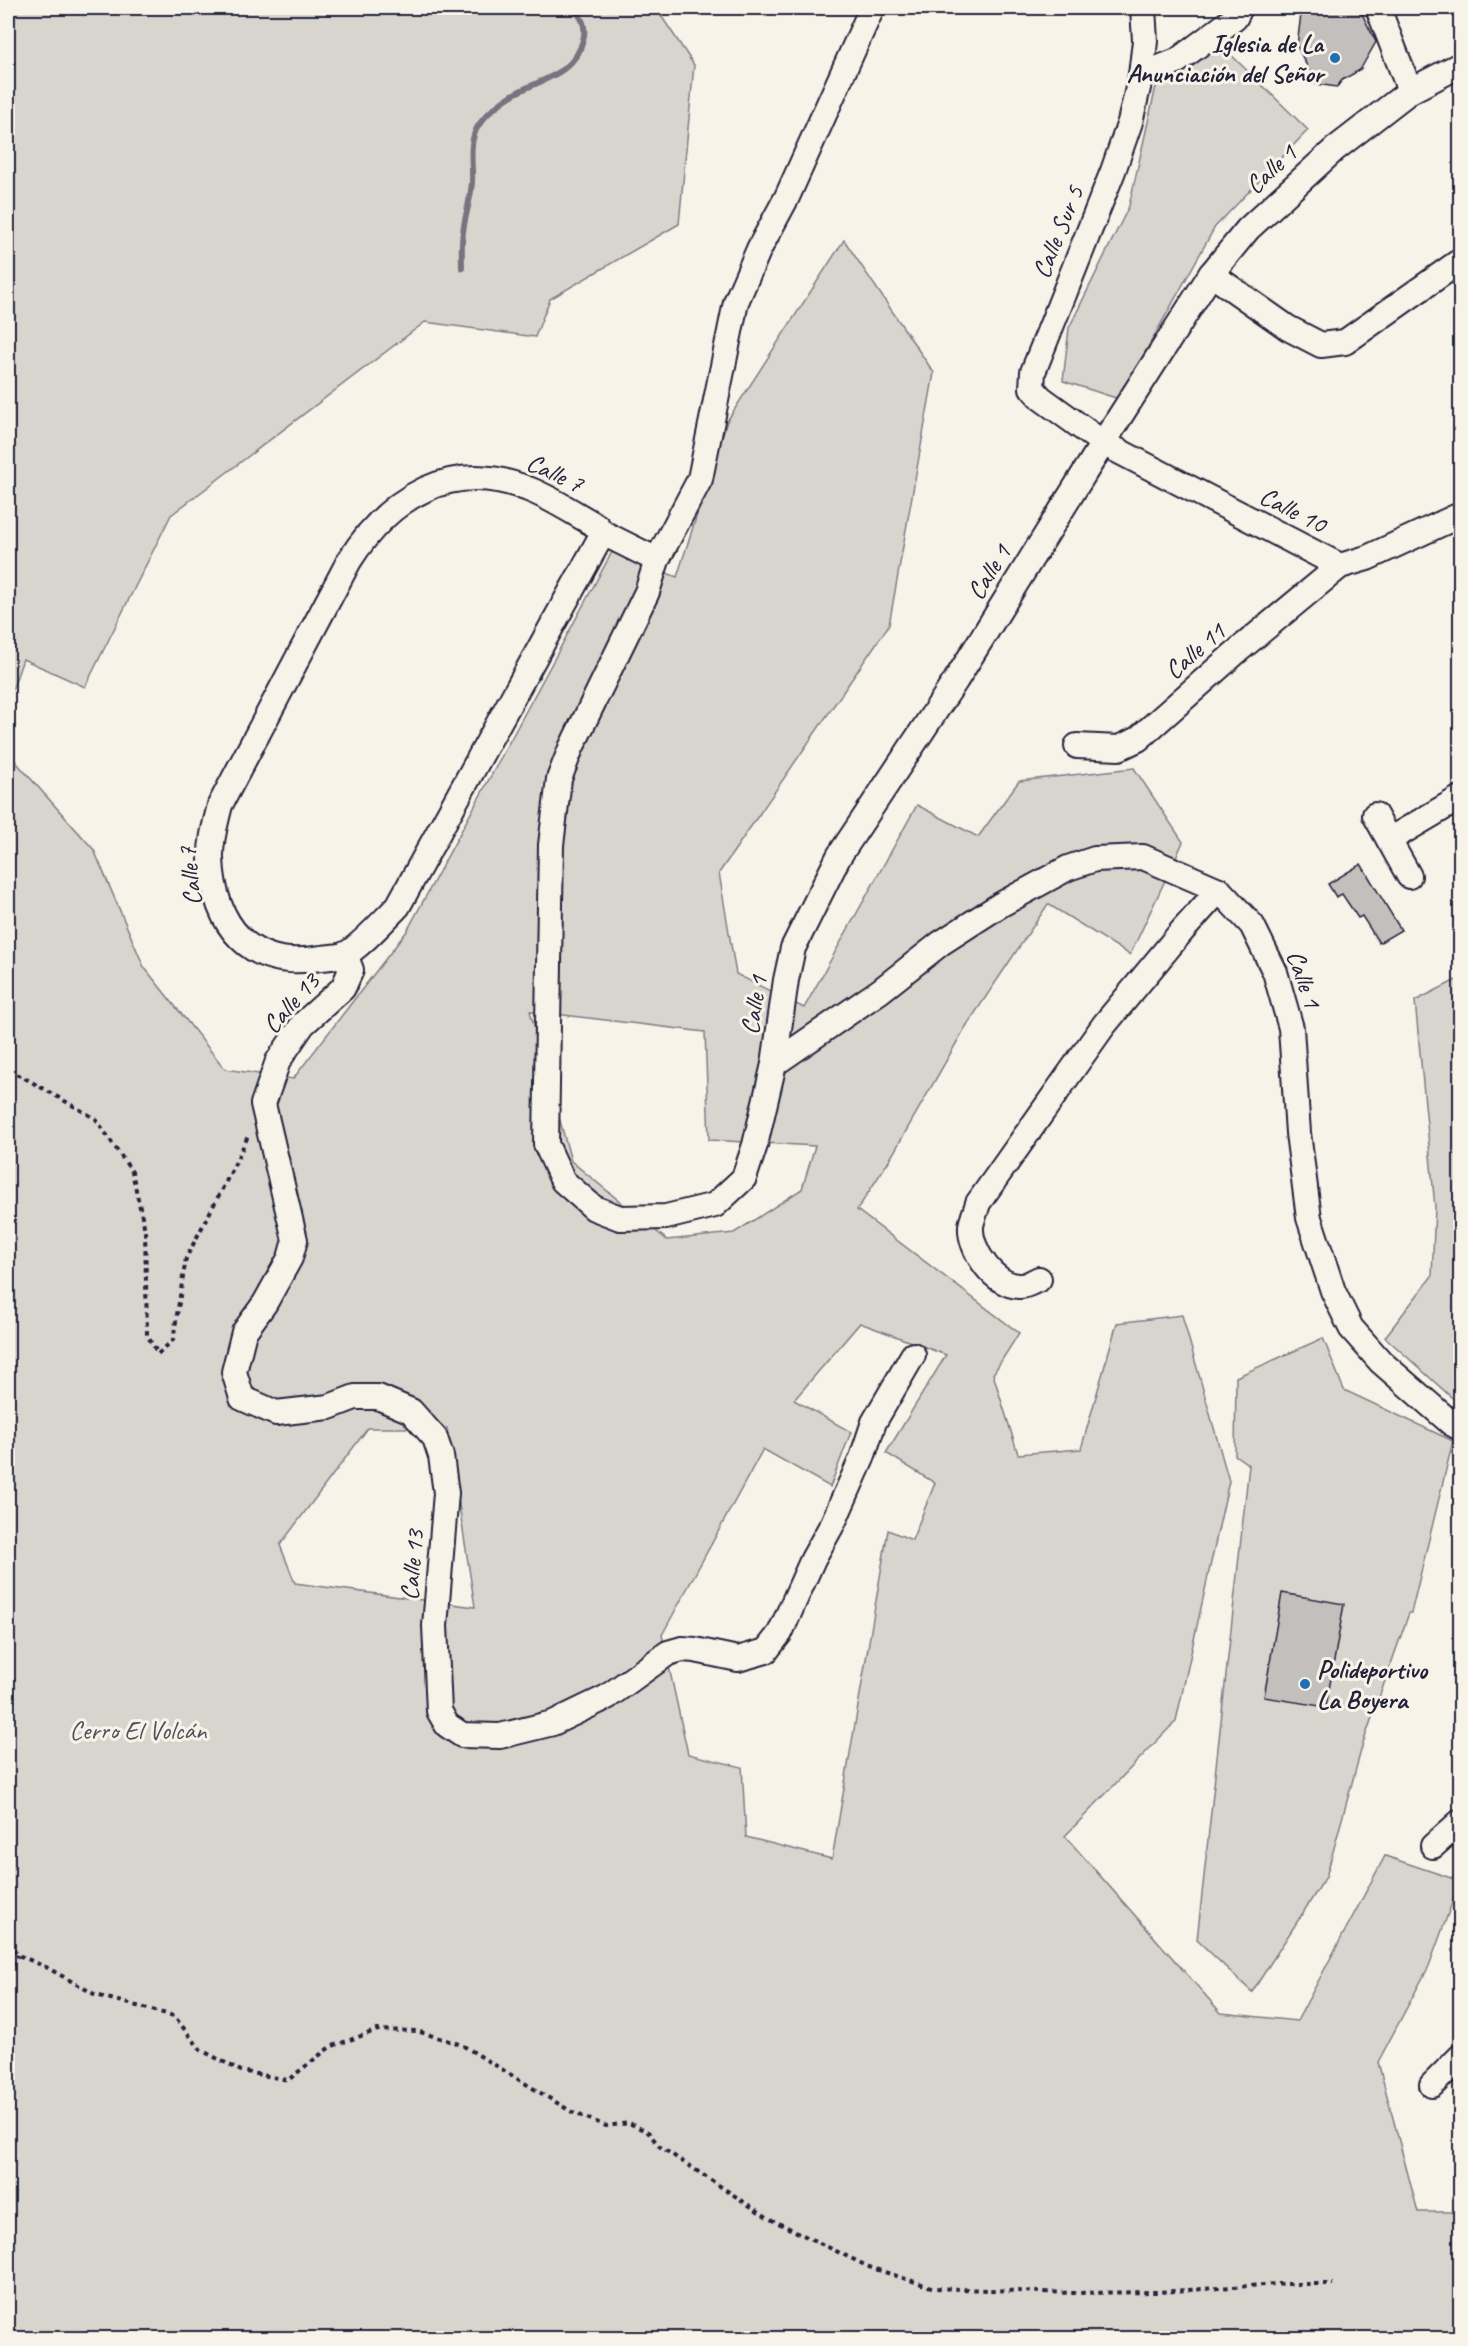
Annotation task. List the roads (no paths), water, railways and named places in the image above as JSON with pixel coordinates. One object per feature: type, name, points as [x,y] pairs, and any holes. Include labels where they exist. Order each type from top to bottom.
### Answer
[{"type":"street","points":[[774,1064],[755,1145],[744,1178],[715,1205],[666,1217],[620,1218],[594,1208],[563,1181],[546,1144],[551,845],[559,780],[571,748],[647,592],[657,560],[700,479],[736,302],[759,249],[788,197],[872,8]]},
{"type":"street","name":"Calle Sur 5","points":[[1102,443],[1041,398],[1032,388],[1033,372],[1113,171],[1130,122],[1141,75],[1145,41],[1143,8]]},
{"type":"street","points":[[1141,75],[1177,61],[1235,18],[1240,8]]},
{"type":"street","points":[[1378,8],[1410,91]]},
{"type":"street","name":"Calle 1","points":[[774,1064],[793,948],[839,856],[956,680],[1102,443],[1211,274],[1248,229],[1335,149],[1410,91],[1461,65]]},
{"type":"street","points":[[1211,274],[1288,328],[1321,345],[1345,342],[1461,261]]},
{"type":"street","name":"Calle 10","points":[[1102,443],[1340,566],[1367,558],[1461,515]]},
{"type":"street","name":"Calle 7","points":[[345,954],[299,962],[276,958],[256,951],[236,933],[222,914],[214,887],[211,857],[220,805],[364,537],[401,502],[426,488],[447,480],[502,481],[529,489],[597,526],[603,533],[657,560]]},
{"type":"street","points":[[345,954],[398,906],[603,533]]},
{"type":"street","name":"Calle 11","points":[[1077,746],[1119,748],[1138,739],[1235,653],[1340,566]]},
{"type":"street","points":[[1389,840],[1461,798]]},
{"type":"street","points":[[1375,815],[1409,876]]},
{"type":"street","name":"Calle 1","points":[[774,1064],[880,991],[941,943],[1000,905],[1068,868],[1095,859],[1143,857],[1219,890],[1252,925],[1275,972],[1290,1028],[1298,1133],[1309,1218],[1333,1292],[1351,1328],[1381,1362],[1451,1423],[1461,1428]]},
{"type":"street","points":[[1039,1279],[1022,1286],[1001,1282],[986,1265],[975,1246],[971,1227],[978,1203],[1104,1025],[1219,890]]},
{"type":"street","name":"Calle 13","points":[[345,954],[351,970],[343,988],[303,1024],[278,1061],[263,1104],[295,1240],[290,1258],[265,1303],[244,1332],[234,1372],[242,1398],[276,1413],[329,1407],[355,1397],[378,1397],[411,1411],[435,1438],[441,1456],[446,1493],[435,1626],[439,1711],[447,1725],[462,1735],[500,1736],[553,1723],[607,1696],[668,1653],[695,1650],[738,1659],[766,1651],[780,1633],[813,1559],[833,1523],[862,1458],[874,1422],[913,1354]]},
{"type":"street","points":[[1433,1846],[1461,1822]]},
{"type":"street","points":[[1432,2085],[1461,2057]]},
{"type":"waterway","points":[[462,268],[462,236],[471,188],[474,134],[484,118],[504,101],[564,69],[572,61],[579,52],[584,30],[581,18],[573,8]]},
{"type":"place","name":"Iglesia de La Anunciación del Señor","points":[[1335,58]]},
{"type":"place","name":"Polideportivo La Boyera","points":[[1305,1684]]},
{"type":"park label","name":"Cerro El Volcán","points":[[138,1730]]}]
